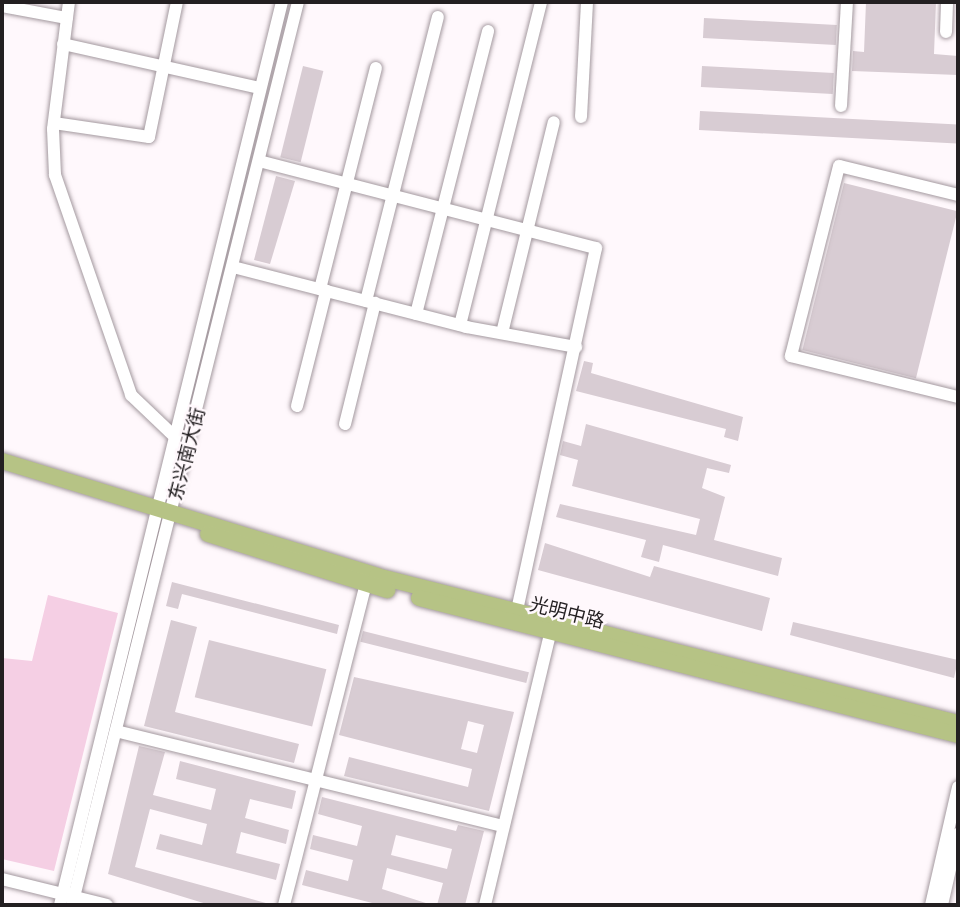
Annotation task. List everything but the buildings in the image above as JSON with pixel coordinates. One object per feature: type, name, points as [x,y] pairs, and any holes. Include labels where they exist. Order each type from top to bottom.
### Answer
[{"type":"main road","name":"光明中路","points":[[2,461],[163,515],[517,611],[958,723]]},
{"type":"main road","name":"光明中路","points":[[163,515],[226,542],[366,584],[958,735]]},
{"type":"street","points":[[69,2],[54,123],[55,175],[67,217],[131,395],[174,436]]},
{"type":"street","points":[[54,123],[137,140],[149,137],[177,2]]},
{"type":"street","name":"东兴南大街","points":[[67,901],[116,731],[163,515],[174,436],[282,2]]},
{"type":"street","name":"东兴南大街","points":[[67,901],[163,515],[233,267],[299,2]]},
{"type":"street","points":[[460,325],[541,2]]},
{"type":"street","points":[[581,117],[587,2]]},
{"type":"street","points":[[841,106],[847,2]]},
{"type":"street","points":[[946,32],[947,2]]},
{"type":"street","points":[[3,10],[67,18]]},
{"type":"street","points":[[345,424],[393,197],[438,17]]},
{"type":"street","points":[[416,314],[488,31]]},
{"type":"street","points":[[63,44],[260,88]]},
{"type":"street","points":[[297,406],[346,186],[376,68]]},
{"type":"street","points":[[502,333],[555,122]]},
{"type":"street","points":[[259,161],[346,186],[596,248],[517,611]]},
{"type":"street","points":[[958,195],[839,166],[791,356],[958,397]]},
{"type":"street","points":[[233,267],[460,325],[576,346]]},
{"type":"street","points":[[284,905],[366,584]]},
{"type":"street","points":[[485,905],[551,631]]},
{"type":"street","points":[[116,731],[504,826]]},
{"type":"street","points":[[931,905],[958,786]]},
{"type":"street","points":[[942,905],[958,834]]},
{"type":"street","points":[[2,880],[67,901],[107,905]]},
{"type":"shaded area","points":[[48,595],[118,613],[54,871],[2,859],[2,658],[32,661]]}]
